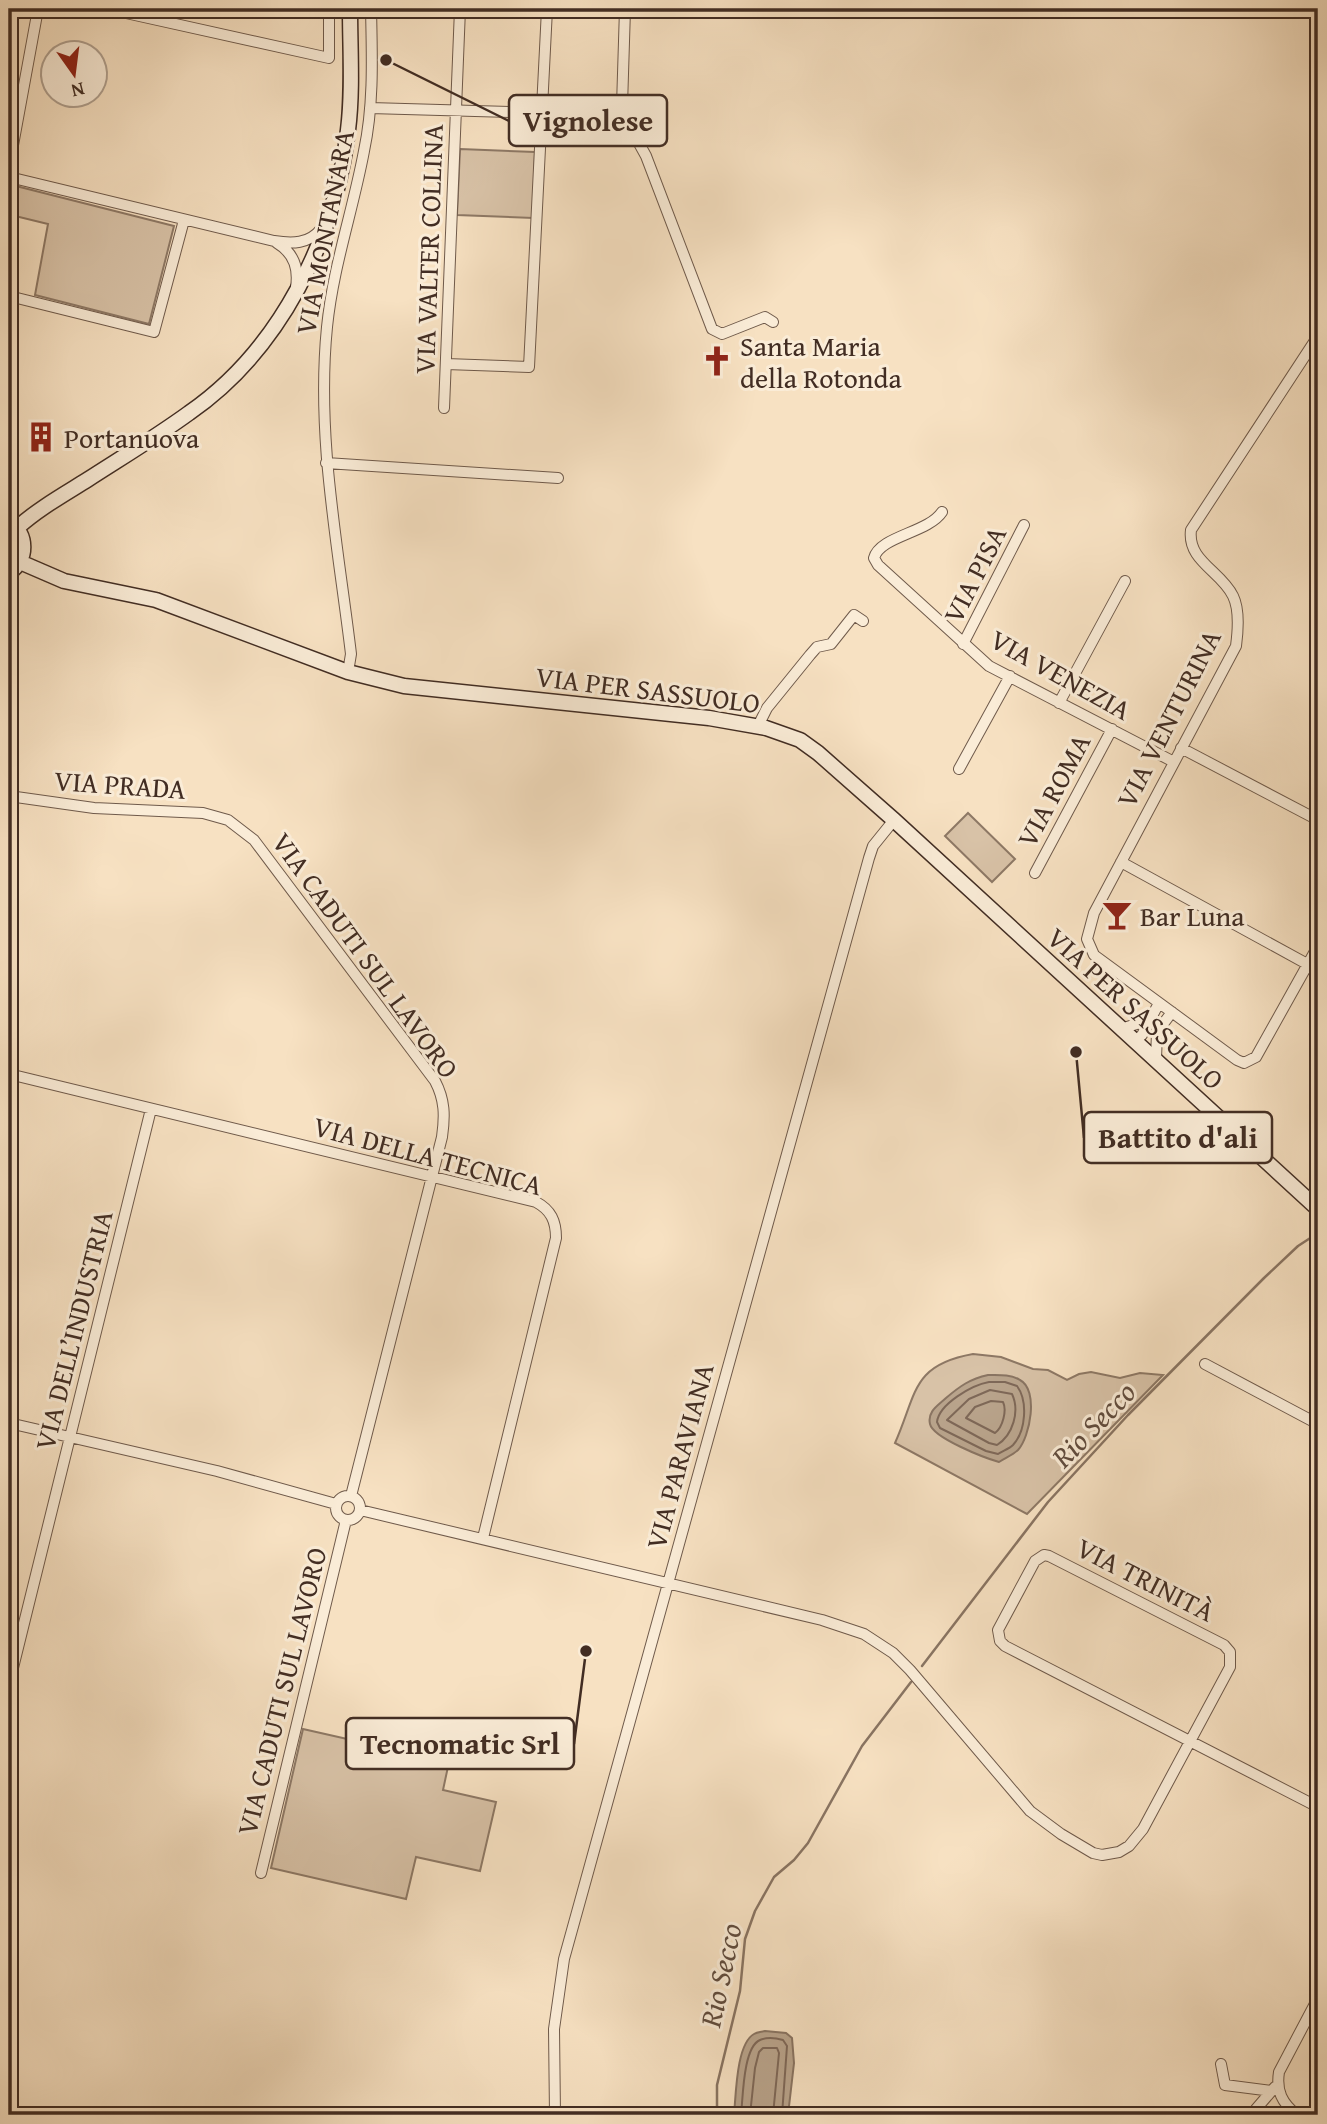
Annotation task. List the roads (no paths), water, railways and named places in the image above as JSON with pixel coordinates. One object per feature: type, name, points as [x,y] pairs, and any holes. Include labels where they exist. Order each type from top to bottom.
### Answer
[{"type":"main road","points":[[9,573],[20,562],[24,548],[13,524],[192,411],[250,357],[294,297],[329,218],[345,158],[349,128],[349,9]]},
{"type":"main road","name":"VIA PER SASSUOLO","points":[[20,562],[64,581],[156,600],[348,672],[404,687],[709,718],[758,726],[800,740],[835,767],[1052,966],[1124,1028],[1318,1209]]},
{"type":"street","points":[[9,167],[38,9]]},
{"type":"street","points":[[115,10],[329,58],[329,9]]},
{"type":"street","name":"VIA MONTANARA","points":[[348,672],[350,651],[326,463],[323,404],[327,328],[337,263],[365,150],[370,108],[371,9]]},
{"type":"street","name":"VIA VALTER COLLINA","points":[[444,408],[460,9]]},
{"type":"street","points":[[446,364],[529,367],[547,9]]},
{"type":"street","points":[[618,115],[622,106],[625,9]]},
{"type":"street","points":[[370,108],[606,117],[618,115]]},
{"type":"street","points":[[618,115],[635,136],[646,156],[712,329],[722,334],[765,317],[773,322]]},
{"type":"street","points":[[9,177],[274,242],[311,239],[329,218]]},
{"type":"street","points":[[9,296],[155,332],[184,220]]},
{"type":"street","points":[[274,242],[294,259],[297,271],[294,297]]},
{"type":"street","name":"VIA VENTURINA","points":[[1309,965],[1256,1057],[1248,1063],[1237,1060],[1094,955],[1087,939],[1090,922],[1236,646],[1238,628],[1234,598],[1218,575],[1194,555],[1189,542],[1191,530],[1318,336]]},
{"type":"street","points":[[326,463],[558,478]]},
{"type":"street","name":"VIA VENEZIA","points":[[942,512],[934,521],[880,548],[874,558],[878,565],[989,666],[1174,762]]},
{"type":"street","name":"VIA PISA","points":[[963,644],[1024,525]]},
{"type":"street","points":[[1059,703],[1125,582]]},
{"type":"street","points":[[758,726],[767,708],[817,647],[831,644],[854,615],[863,621]]},
{"type":"street","points":[[959,769],[1010,676]]},
{"type":"street","name":"VIA ROMA","points":[[1035,873],[1112,729]]},
{"type":"street","points":[[1181,748],[1318,820]]},
{"type":"street","name":"VIA PRADA","points":[[9,796],[94,808],[203,813],[228,820]]},
{"type":"street","name":"VIA CADUTI SUL LAVORO","points":[[228,820],[254,841],[435,1081],[444,1104],[444,1124],[351,1496]]},
{"type":"street","name":"VIA PARAVIANA","points":[[555,2115],[554,2021],[564,1959],[869,858],[873,846],[894,820]]},
{"type":"street","points":[[1121,862],[1309,965],[1318,975]]},
{"type":"street","points":[[1309,965],[1318,946]]},
{"type":"street","points":[[1139,1043],[1159,1003]]},
{"type":"street","points":[[1139,1043],[1157,1032],[1172,1012]]},
{"type":"street","points":[[1124,1028],[1149,1020]]},
{"type":"street","points":[[1156,1059],[1157,1032]]},
{"type":"street","name":"VIA DELLA TECNICA","points":[[9,1074],[536,1202],[545,1207],[556,1230],[483,1538]]},
{"type":"street","name":"VIA DELL’INDUSTRIA","points":[[9,1684],[151,1109]]},
{"type":"street","points":[[1205,1364],[1318,1424]]},
{"type":"street","points":[[9,1423],[217,1471],[336,1504]]},
{"type":"street","points":[[336,1504],[344,1496],[351,1496],[357,1500],[360,1510]]},
{"type":"street","points":[[336,1504],[337,1514],[346,1520],[356,1516],[360,1510]]},
{"type":"street","points":[[360,1510],[668,1583]]},
{"type":"street","name":"VIA CADUTI SUL LAVORO","points":[[261,1873],[346,1520]]},
{"type":"street","name":"VIA TRINITÀ","points":[[668,1583],[835,1624],[879,1642],[910,1670],[1030,1811],[1061,1834],[1094,1853],[1102,1855],[1119,1852],[1129,1846],[1143,1829],[1190,1740],[1230,1667],[1230,1651],[1224,1645],[1056,1558],[1044,1555],[1038,1558],[998,1630],[1000,1641],[1011,1649],[1190,1740],[1318,1807]]},
{"type":"street","points":[[1254,2115],[1275,2087],[1279,2072],[1318,1998]]},
{"type":"street","points":[[1221,2064],[1225,2085],[1275,2087]]},
{"type":"street","points":[[1275,2087],[1287,2107],[1297,2115]]},
{"type":"water","points":[[988,1375],[1009,1376],[1020,1380],[1026,1385],[1031,1403],[1029,1425],[1022,1444],[1016,1452],[999,1462],[949,1441],[930,1424],[932,1412],[946,1398],[966,1384]]},
{"type":"water","points":[[765,2031],[786,2033],[792,2038],[794,2063],[788,2115],[734,2115],[738,2071],[744,2048],[754,2034]]},
{"type":"waterway","name":"Rio Secco","points":[[922,1666],[1048,1502],[1128,1415],[1264,1278],[1298,1246],[1318,1233]]},
{"type":"waterway","name":"Rio Secco","points":[[717,2115],[717,2085],[740,1991],[745,1939],[755,1911],[774,1877],[794,1860],[808,1843],[862,1746],[911,1682]]},
{"type":"place","name":"Vignolese","points":[[386,60]]},
{"type":"place","name":"Santa Maria della Rotonda","points":[[717,361]]},
{"type":"place","name":"Portanuova","points":[[41,437]]},
{"type":"place","name":"Bar Luna","points":[[1117,915]]},
{"type":"place","name":"Battito d'ali","points":[[1076,1052]]},
{"type":"place","name":"Tecnomatic Srl","points":[[586,1651]]}]
